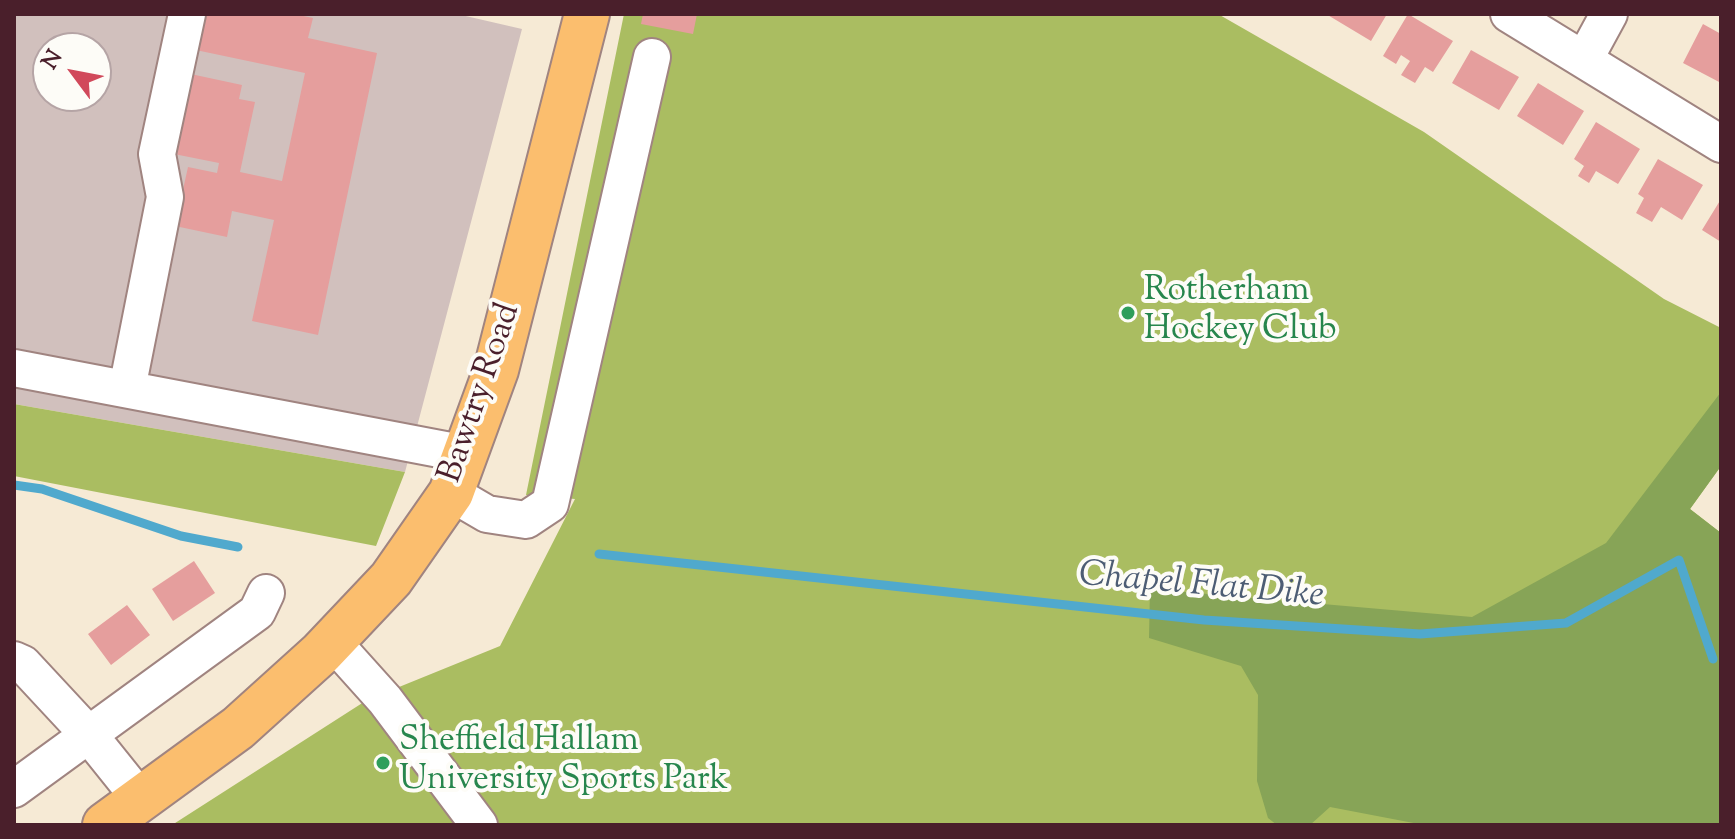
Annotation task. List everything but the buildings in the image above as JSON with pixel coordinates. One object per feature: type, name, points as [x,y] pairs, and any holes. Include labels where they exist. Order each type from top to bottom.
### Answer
[{"type":"main road","name":"Bawtry Road","points":[[105,825],[142,801],[238,728],[332,641],[391,579],[458,473],[496,370],[587,14]]},
{"type":"street","points":[[127,389],[165,197],[157,154],[187,14]]},
{"type":"street","points":[[1509,14],[1721,144]]},
{"type":"street","points":[[1584,60],[1609,14]]},
{"type":"street","points":[[14,368],[127,389],[458,473],[487,514],[526,520],[550,504],[652,57]]},
{"type":"street","points":[[14,789],[257,612],[266,593]]},
{"type":"street","points":[[332,641],[385,700],[479,825]]},
{"type":"street","points":[[14,660],[23,664],[89,735],[142,801]]},
{"type":"shaded area","points":[[14,14],[457,14],[522,29],[405,472],[14,404]]},
{"type":"green space","name":"Rotherham Hockey Club","points":[[624,14],[1218,14],[1424,132],[1664,299],[1721,328],[1721,466],[1690,509],[1721,533],[1721,825],[172,825],[367,700],[500,646],[575,499],[526,495]]},
{"type":"green space","points":[[1721,392],[1721,466],[1690,509],[1721,533],[1721,825],[1424,825],[1330,807],[1310,825],[1277,825],[1268,818],[1257,781],[1258,695],[1241,666],[1149,638],[1150,589],[1472,617],[1606,543]]},
{"type":"green space","points":[[14,404],[405,472],[376,546],[14,476]]},
{"type":"waterway","name":"Chapel Flat Dike","points":[[14,485],[42,489],[181,536],[238,547]]},
{"type":"waterway","name":"Chapel Flat Dike","points":[[599,554],[1204,620],[1420,634],[1566,623],[1679,560],[1713,659]]},
{"type":"place","name":"Rotherham Hockey Club","points":[[1128,313]]},
{"type":"place","name":"Sheffield Hallam University Sports Park","points":[[383,763]]}]
